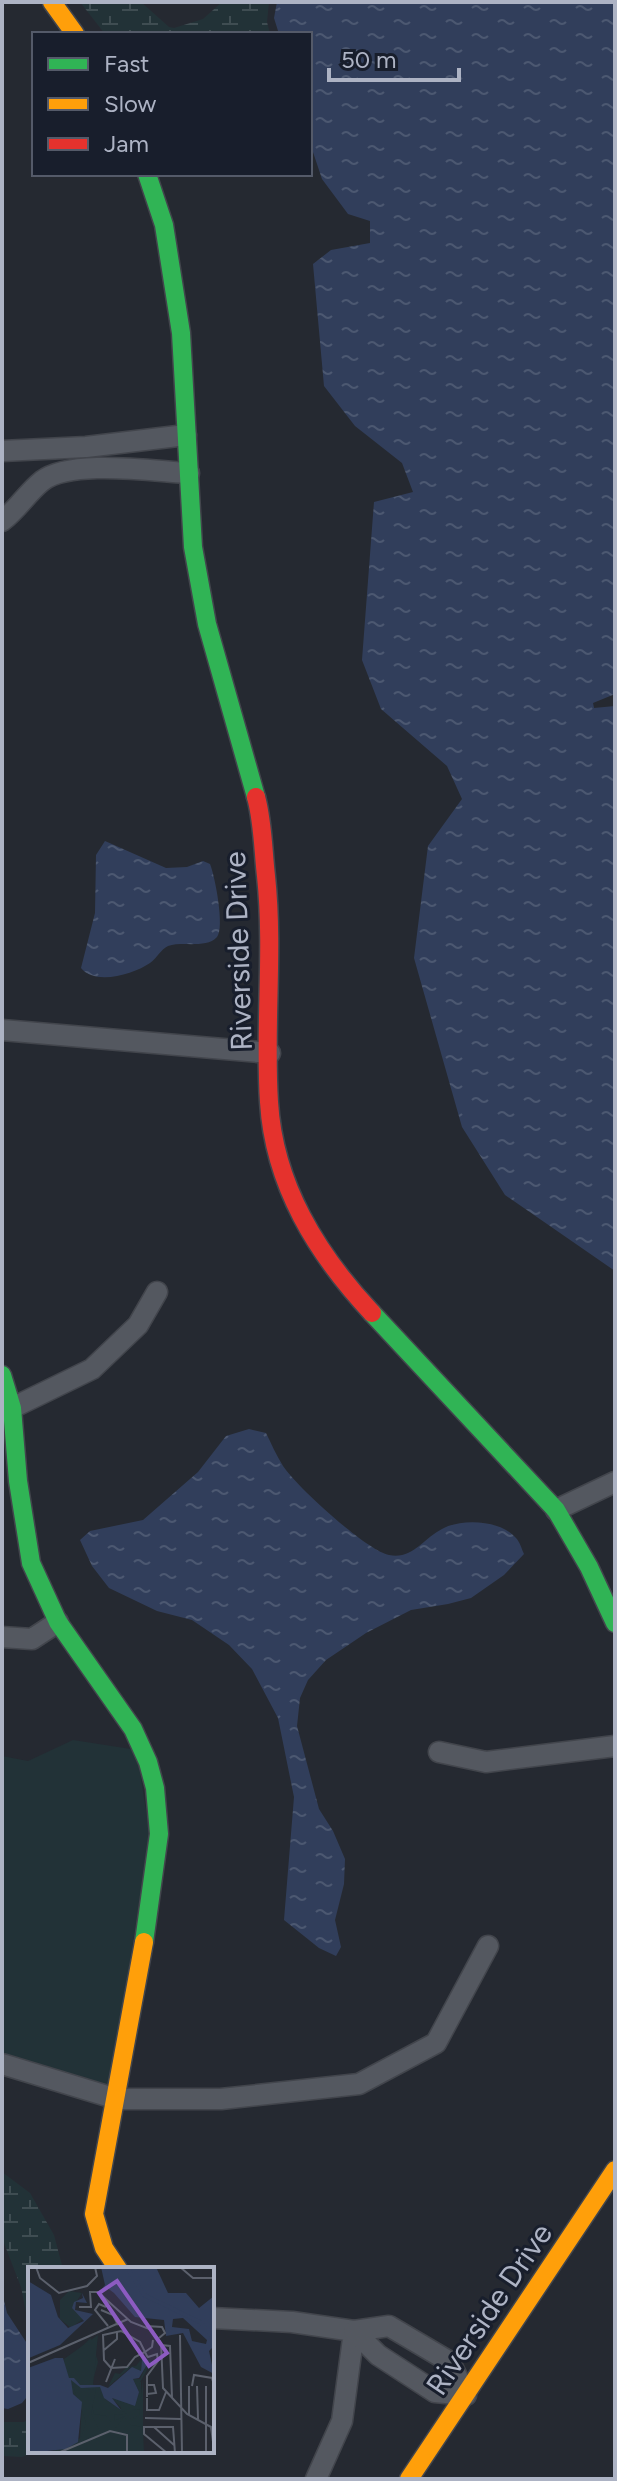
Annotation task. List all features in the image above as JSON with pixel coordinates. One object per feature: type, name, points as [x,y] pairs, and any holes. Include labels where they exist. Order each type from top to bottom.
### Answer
[{"type":"street","points":[[52,2],[74,32]]},
{"type":"street","name":"Riverside Drive","points":[[148,176],[164,225],[181,333],[193,547],[207,624],[258,803],[270,916],[269,1104],[289,1192],[311,1237],[355,1295],[556,1510],[589,1567],[615,1623]]},
{"type":"street","points":[[2,451],[86,447],[186,435]]},
{"type":"street","points":[[2,521],[41,482],[61,471],[89,468],[189,473]]},
{"type":"street","points":[[2,1030],[270,1053]]},
{"type":"street","points":[[12,1408],[92,1369],[138,1325],[157,1292]]},
{"type":"street","points":[[2,1375],[12,1408],[18,1481],[31,1563],[58,1622],[133,1729],[148,1762],[155,1788],[159,1834],[149,1914],[94,2214],[104,2248],[117,2267]]},
{"type":"street","points":[[556,1510],[615,1482]]},
{"type":"street","points":[[2,1637],[32,1639],[58,1622]]},
{"type":"street","points":[[439,1752],[486,1762],[615,1746]]},
{"type":"street","points":[[2,2064],[117,2099],[221,2099],[359,2084],[436,2043],[488,1946]]},
{"type":"street","name":"Riverside Drive","points":[[409,2479],[609,2194],[615,2170]]},
{"type":"street","points":[[214,2318],[292,2322],[354,2331],[389,2326],[450,2362],[466,2395]]},
{"type":"street","points":[[354,2331],[378,2355],[435,2392],[466,2395]]},
{"type":"street","points":[[316,2479],[342,2421],[354,2331]]},
{"type":"green space","points":[[80,2],[141,2],[174,28],[203,19],[222,2],[269,2],[270,32],[103,32]]},
{"type":"green space","points":[[73,1740],[131,1749],[139,1766],[150,1835],[110,2087],[2,2054],[2,1756],[28,1761]]},
{"type":"green space","points":[[2,2172],[30,2193],[54,2235],[62,2267],[28,2267],[28,2322],[21,2287],[2,2238]]},
{"type":"green space","points":[[28,2419],[28,2453],[33,2453],[22,2457],[2,2456],[2,2422]]},
{"type":"water","points":[[277,2],[615,2],[615,694],[593,703],[594,708],[615,706],[615,1271],[505,1195],[462,1127],[414,958],[428,846],[462,799],[447,766],[381,709],[362,660],[374,502],[413,492],[402,463],[355,426],[324,386],[313,264],[331,250],[370,243],[370,221],[348,214],[322,179],[312,149],[312,32],[278,32],[274,18]]},
{"type":"water","points":[[105,841],[166,868],[187,867],[203,861],[210,864],[220,913],[217,937],[207,943],[168,946],[150,963],[125,974],[95,976],[81,968],[95,913],[96,855]]},
{"type":"water","points":[[249,1429],[266,1433],[283,1466],[302,1488],[349,1530],[379,1551],[397,1556],[404,1554],[450,1525],[470,1522],[501,1527],[517,1540],[524,1554],[504,1575],[471,1598],[411,1610],[366,1633],[326,1660],[308,1680],[300,1698],[297,1726],[319,1809],[345,1859],[344,1884],[335,1920],[341,1947],[336,1956],[319,1948],[284,1920],[294,1797],[278,1718],[252,1669],[229,1645],[192,1620],[157,1611],[109,1588],[92,1566],[80,1540],[90,1531],[143,1520],[198,1472],[226,1436]]},
{"type":"water","points":[[2,2292],[7,2313],[28,2345],[28,2396],[22,2403],[8,2409],[2,2408]]},
{"type":"traffic: fast","points":[[148,176],[164,225],[181,333],[193,547],[207,624],[256,797]]},
{"type":"traffic: fast","points":[[372,1313],[556,1510],[589,1567],[615,1623]]},
{"type":"traffic: fast","points":[[2,1375],[12,1408],[18,1481],[31,1563],[58,1622],[133,1729],[148,1762],[155,1788],[159,1834],[144,1942]]},
{"type":"traffic: slow","points":[[52,2],[74,32]]},
{"type":"traffic: slow","points":[[117,2267],[104,2248],[94,2214],[144,1942]]},
{"type":"traffic: slow","points":[[409,2479],[615,2170]]},
{"type":"traffic: jam","points":[[256,797],[268,904],[269,1102],[279,1162],[289,1190],[317,1242],[333,1267],[372,1313]]}]
